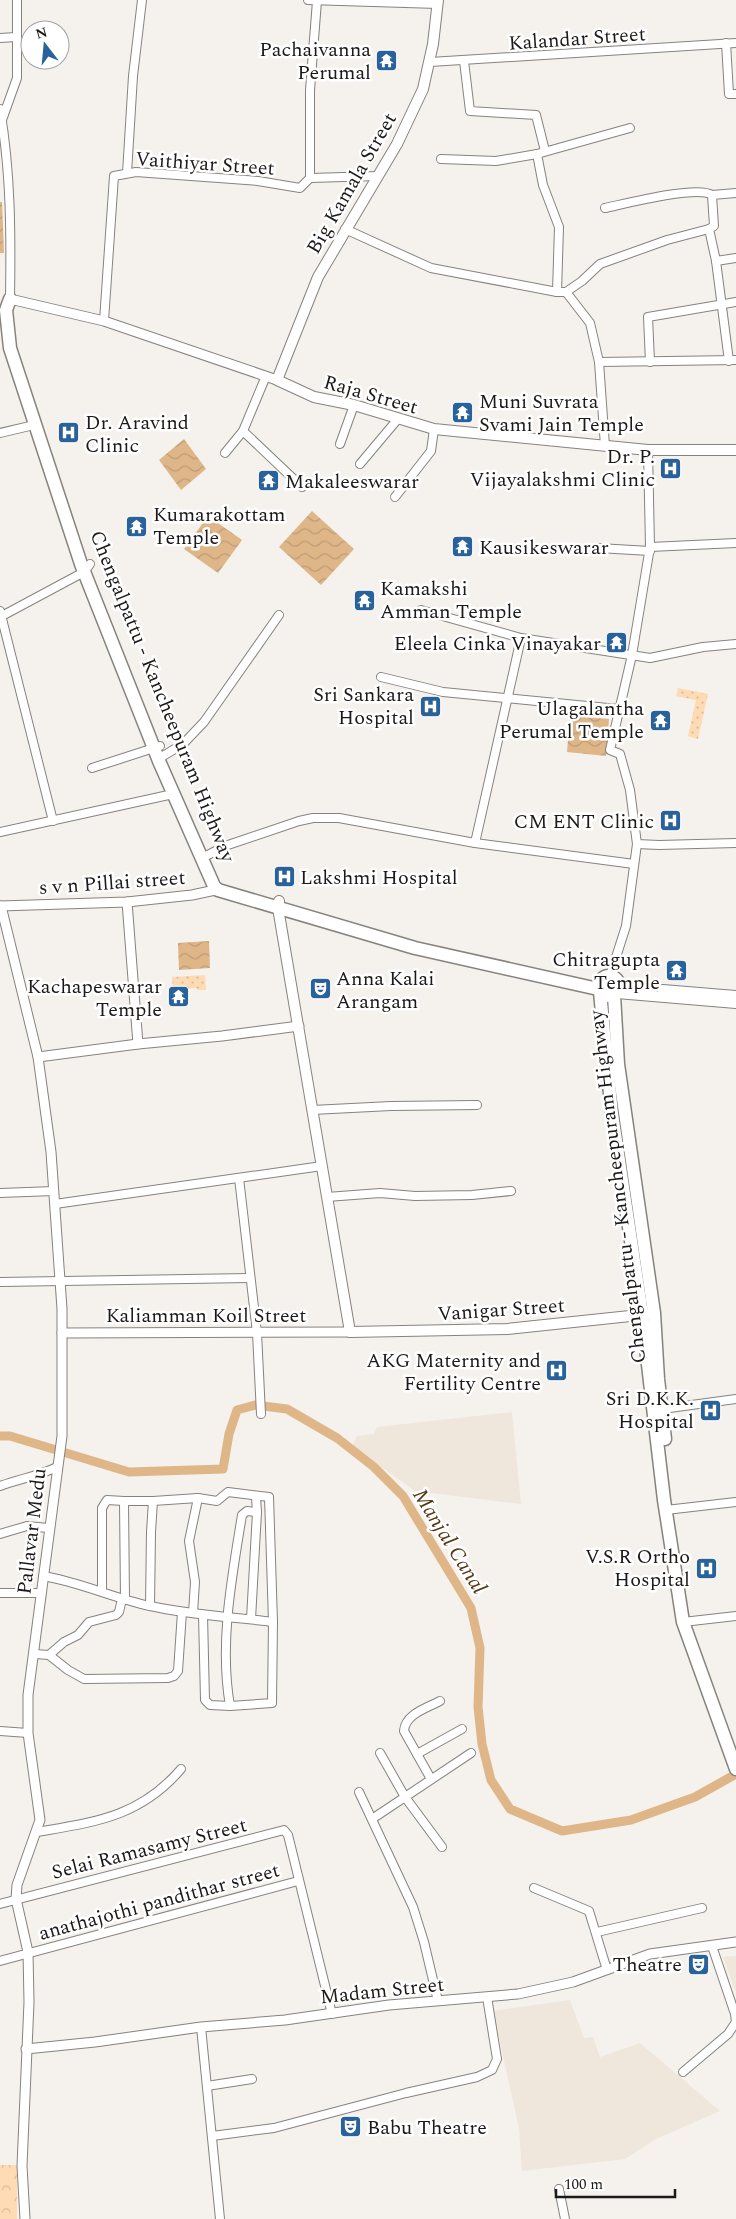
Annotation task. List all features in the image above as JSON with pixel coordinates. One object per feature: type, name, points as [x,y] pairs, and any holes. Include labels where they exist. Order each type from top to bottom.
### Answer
[{"type":"highway","points":[[5,299],[10,348],[34,425],[87,568],[159,752],[173,794],[208,876],[221,888]]},
{"type":"highway","name":"Chengalpattu - Kancheepuram Highway","points":[[5,299],[40,424],[87,568]]},
{"type":"highway","name":"Chengalpattu - Kancheepuram Highway","points":[[159,752],[221,888],[279,905],[599,988]]},
{"type":"highway","points":[[599,988],[608,996],[617,991],[617,979],[604,976],[599,988],[612,1114],[648,1314],[670,1509],[687,1621],[735,1761]]},
{"type":"highway","name":"Chengalpattu - Kancheepuram Highway","points":[[617,991],[618,1064],[648,1314],[662,1409],[670,1509]]},
{"type":"main road","name":"Big Kamala Street","points":[[277,380],[318,277],[345,228],[397,144],[416,106],[423,89],[430,62],[438,2]]},
{"type":"main road","name":"Raja Street","points":[[277,380],[314,397],[354,405],[397,420],[434,429],[648,450],[736,450]]},
{"type":"main road","points":[[279,905],[350,1332]]},
{"type":"main road","points":[[617,991],[736,996]]},
{"type":"main road","points":[[617,991],[736,1003]]},
{"type":"main road","name":"Vanigar Street","points":[[350,1332],[508,1329],[648,1314]]},
{"type":"street","points":[[2,120],[17,78],[17,0]]},
{"type":"street","points":[[127,173],[133,76],[142,0]]},
{"type":"street","points":[[308,0],[438,2]]},
{"type":"street","points":[[310,178],[310,90],[317,1]]},
{"type":"street","points":[[0,38],[16,37]]},
{"type":"street","points":[[726,43],[729,94],[736,94]]},
{"type":"street","name":"Kalandar Street","points":[[430,62],[736,43]]},
{"type":"street","points":[[464,61],[470,111],[536,115],[545,151]]},
{"type":"street","points":[[0,109],[4,170],[11,220],[5,299]]},
{"type":"street","points":[[442,159],[496,161],[536,154],[630,128]]},
{"type":"street","points":[[536,154],[544,185],[559,227],[557,292]]},
{"type":"street","name":"Vaithiyar Street","points":[[104,321],[112,178],[114,176],[127,173],[258,181],[300,188],[310,178],[377,176]]},
{"type":"street","points":[[605,208],[674,194],[705,192],[712,195],[736,193]]},
{"type":"street","points":[[345,228],[431,268],[557,292],[566,292],[582,281],[600,264],[667,240],[714,226],[712,195]]},
{"type":"street","points":[[599,362],[732,361],[709,229]]},
{"type":"street","points":[[716,261],[736,258]]},
{"type":"street","points":[[566,292],[590,323],[599,362],[605,446]]},
{"type":"street","name":"Raja Street","points":[[5,299],[104,321],[277,380]]},
{"type":"street","points":[[650,362],[648,317],[736,302]]},
{"type":"street","points":[[225,452],[243,431],[266,376]]},
{"type":"street","points":[[340,444],[354,405]]},
{"type":"street","points":[[360,464],[397,420]]},
{"type":"street","points":[[0,433],[34,425]]},
{"type":"street","points":[[395,498],[431,451],[434,429]]},
{"type":"street","points":[[243,431],[302,487]]},
{"type":"street","points":[[610,976],[626,926],[637,844],[630,790],[620,754],[610,750],[632,655],[650,549],[648,450]]},
{"type":"street","points":[[598,548],[650,549],[736,543]]},
{"type":"street","points":[[53,821],[1,615],[87,568]]},
{"type":"street","points":[[421,610],[521,638],[650,658],[703,647],[736,644]]},
{"type":"street","points":[[92,768],[159,752],[183,744],[204,722],[279,615]]},
{"type":"street","points":[[475,843],[521,638]]},
{"type":"street","points":[[381,677],[444,692],[618,709]]},
{"type":"street","points":[[0,832],[173,794]]},
{"type":"street","points":[[206,856],[225,846],[261,833],[313,818],[339,818],[475,843],[634,864]]},
{"type":"street","points":[[637,844],[736,843]]},
{"type":"street","points":[[192,895],[202,890],[208,876]]},
{"type":"street","name":"s v n Pillai street","points":[[0,905],[127,902],[192,895],[221,888]]},
{"type":"street","points":[[127,902],[138,1044]]},
{"type":"street","name":"Pallavar Medu","points":[[0,905],[38,1057],[56,1204],[62,1333],[62,1436],[48,1528],[35,1654],[28,1695],[28,1732],[40,1820],[17,1885],[16,1899]]},
{"type":"street","points":[[38,1057],[299,1026]]},
{"type":"street","points":[[312,1110],[391,1106],[477,1105]]},
{"type":"street","points":[[56,1204],[322,1166]]},
{"type":"street","points":[[239,1178],[257,1333],[261,1414]]},
{"type":"street","points":[[0,1193],[54,1191]]},
{"type":"street","points":[[327,1198],[380,1193],[415,1196],[472,1195],[511,1191]]},
{"type":"street","points":[[0,1282],[250,1278]]},
{"type":"street","name":"Kaliamman Koil Street","points":[[62,1333],[350,1332]]},
{"type":"street","points":[[662,1409],[736,1399]]},
{"type":"street","points":[[0,1486],[25,1476],[42,1474],[57,1467]]},
{"type":"street","points":[[102,1591],[102,1508],[107,1500],[153,1502],[198,1498],[218,1501],[228,1492],[270,1499],[273,1622],[272,1703],[230,1706],[210,1705],[205,1700],[203,1615]]},
{"type":"street","points":[[251,1619],[258,1512],[256,1497]]},
{"type":"street","points":[[193,1613],[195,1582],[189,1541],[198,1498]]},
{"type":"street","points":[[49,1655],[64,1642],[78,1635],[89,1622],[116,1615],[119,1612],[123,1600],[124,1500]]},
{"type":"street","points":[[150,1606],[150,1532],[153,1502]]},
{"type":"street","points":[[670,1509],[736,1502]]},
{"type":"street","points":[[230,1706],[227,1687],[227,1618],[242,1515],[247,1511],[258,1512]]},
{"type":"street","points":[[0,1534],[28,1526],[48,1528]]},
{"type":"street","points":[[42,1576],[65,1580],[102,1591],[123,1600],[150,1606],[203,1615],[273,1622]]},
{"type":"street","points":[[0,1592],[41,1593]]},
{"type":"street","points":[[35,1654],[49,1655],[68,1670],[84,1679],[168,1678],[174,1676],[178,1671],[182,1612]]},
{"type":"street","points":[[687,1621],[736,1616]]},
{"type":"street","points":[[431,1779],[404,1731],[408,1718],[440,1701]]},
{"type":"street","points":[[417,1754],[462,1729]]},
{"type":"street","points":[[0,1731],[28,1732]]},
{"type":"street","points":[[380,1753],[405,1797],[442,1848]]},
{"type":"street","points":[[372,1819],[471,1753]]},
{"type":"street","points":[[37,1832],[101,1821],[134,1807],[168,1784],[180,1769]]},
{"type":"street","points":[[359,1792],[413,1907],[424,1942],[438,2001]]},
{"type":"street","name":"Selai Ramasamy Street","points":[[16,1899],[284,1830],[288,1835],[298,1881]]},
{"type":"street","points":[[298,1881],[332,2014]]},
{"type":"street","name":"anathajothi pandithar street","points":[[0,1960],[298,1881]]},
{"type":"street","points":[[534,1888],[589,1911],[597,1932],[607,1970]]},
{"type":"street","points":[[0,1904],[16,1899],[28,1952],[29,2002],[22,2166],[25,2219]]},
{"type":"street","points":[[597,1932],[702,1908]]},
{"type":"street","name":"Madam Street","points":[[26,2049],[95,2042],[202,2027],[332,2014],[389,2005],[487,1997],[552,1988],[650,1954],[736,1942]]},
{"type":"street","points":[[683,2072],[728,2034],[736,2022],[736,2014],[712,1946]]},
{"type":"street","points":[[212,2136],[274,2128],[406,2093],[477,2077],[492,2070],[497,2058],[487,1997]]},
{"type":"street","points":[[202,2027],[220,2219]]},
{"type":"street","points":[[207,2086],[252,2079]]},
{"type":"street","points":[[559,2189],[565,2219]]},
{"type":"shaded area","points":[[512,1412],[521,1504],[415,1491],[352,1446],[357,1436],[374,1434],[377,1427]]},
{"type":"shaded area","points":[[736,1956],[736,1993],[723,1957]]},
{"type":"shaded area","points":[[570,2000],[584,2038],[593,2037],[600,2057],[640,2043],[720,2111],[656,2139],[625,2159],[522,2171],[519,2128],[493,2011]]},
{"type":"green space","points":[[678,688],[708,694],[698,739],[688,736],[696,700],[676,696]]},
{"type":"green space","points":[[205,975],[206,990],[197,990],[197,988],[173,989],[172,977]]},
{"type":"green space","points":[[0,2165],[17,2165],[17,2219],[0,2219]]},
{"type":"water","points":[[0,202],[2,202],[4,253],[0,253]]},
{"type":"water","points":[[184,439],[206,469],[181,490],[159,460]]},
{"type":"water","points":[[312,511],[354,549],[321,585],[279,547]]},
{"type":"water","points":[[208,516],[242,540],[218,573],[184,549]]},
{"type":"water","points":[[570,716],[609,719],[606,756],[567,752]]},
{"type":"water","points":[[209,941],[210,968],[179,970],[178,943]]},
{"type":"waterway","name":"Manjal Canal","points":[[0,1436],[10,1436],[129,1472],[223,1469],[229,1434],[237,1410],[255,1405],[287,1409],[337,1438],[374,1467],[403,1496],[471,1608],[480,1648],[478,1707],[482,1744],[491,1780],[510,1809],[562,1831],[631,1820],[695,1797],[736,1774]]},
{"type":"place","name":"Pachaivanna Perumal","points":[[387,61]]},
{"type":"place","name":"Muni Suvrata Svami Jain Temple","points":[[463,412]]},
{"type":"place","name":"Dr. Aravind Clinic","points":[[69,433]]},
{"type":"place","name":"Dr. P. Vijayalakshmi Clinic","points":[[671,468]]},
{"type":"place","name":"Makaleeswarar","points":[[269,481]]},
{"type":"place","name":"Kumarakottam Temple","points":[[137,526]]},
{"type":"place","name":"Kausikeswarar","points":[[463,547]]},
{"type":"place","name":"Kamakshi Amman Temple","points":[[364,600]]},
{"type":"place","name":"Eleela Cinka Vinayakar","points":[[617,643]]},
{"type":"place","name":"Sri Sankara Hospital","points":[[430,706]]},
{"type":"place","name":"Ulagalantha Perumal Temple","points":[[660,720]]},
{"type":"place","name":"CM ENT Clinic","points":[[670,821]]},
{"type":"place","name":"Lakshmi Hospital","points":[[284,877]]},
{"type":"place","name":"Chitragupta Temple","points":[[676,971]]},
{"type":"place","name":"Anna Kalai Arangam","points":[[320,989]]},
{"type":"place","name":"Kachapeswarar Temple","points":[[178,997]]},
{"type":"place","name":"AKG Maternity and Fertility Centre","points":[[557,1371]]},
{"type":"place","name":"Sri D.K.K. Hospital","points":[[710,1410]]},
{"type":"place","name":"V.S.R Ortho Hospital","points":[[706,1568]]},
{"type":"place","name":"Theatre","points":[[698,1964]]},
{"type":"place","name":"Babu Theatre","points":[[351,2127]]}]
